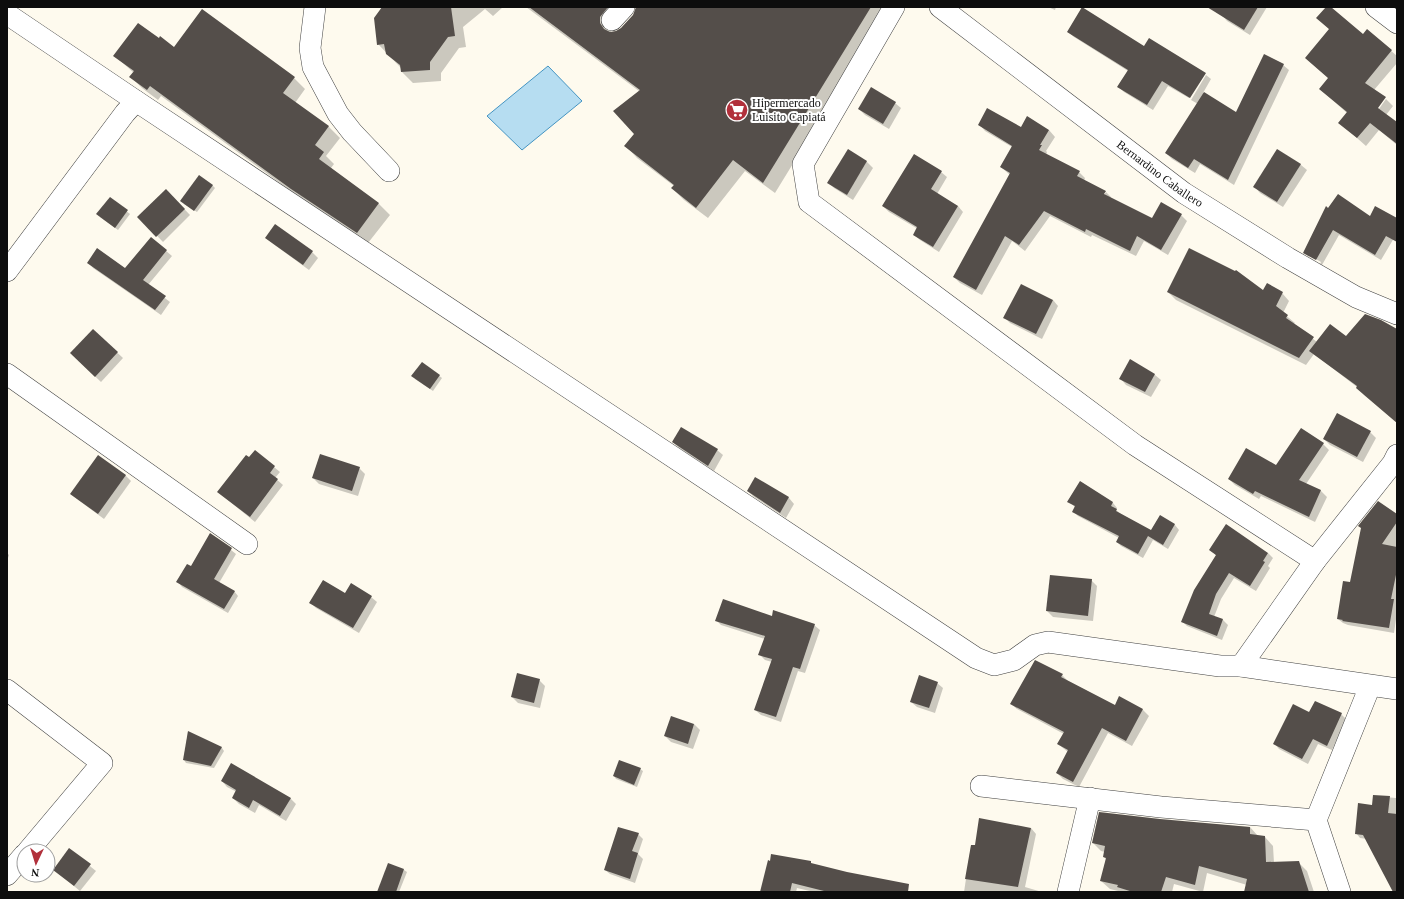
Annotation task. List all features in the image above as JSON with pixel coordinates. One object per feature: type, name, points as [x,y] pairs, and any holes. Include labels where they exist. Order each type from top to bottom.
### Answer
[{"type":"street","points":[[315,7],[310,48],[313,67],[338,114],[352,132],[389,170]]},
{"type":"street","points":[[894,7],[803,164],[809,202],[1135,445],[1314,561]]},
{"type":"street","name":"Bernardino Caballero","points":[[940,7],[1184,193],[1288,258],[1356,297],[1397,314]]},
{"type":"street","points":[[1376,7],[1397,23]]},
{"type":"street","points":[[7,14],[976,658],[994,665],[1014,660],[1035,645],[1048,642],[1220,666],[1241,666],[1397,690]]},
{"type":"street","points":[[7,271],[120,119],[136,101]]},
{"type":"street","points":[[7,374],[247,544]]},
{"type":"street","points":[[1241,666],[1314,561],[1396,461]]},
{"type":"street","points":[[1340,892],[1316,820],[1370,686]]},
{"type":"street","points":[[7,690],[102,763],[35,843]]},
{"type":"street","points":[[981,786],[1161,806],[1316,820]]},
{"type":"street","points":[[1068,892],[1090,798]]},
{"type":"street","points":[[7,875],[16,864]]},
{"type":"water","points":[[548,66],[582,101],[522,150],[487,116]]},
{"type":"building","points":[[382,7],[451,7],[455,36],[448,37],[430,62],[430,70],[401,72],[400,65],[386,54],[384,44],[377,45],[374,18]]},
{"type":"building","name":"Hipermercado Luisito Capiatá","points":[[529,7],[608,7],[600,17],[600,23],[604,29],[610,32],[621,28],[633,15],[636,7],[871,7],[763,183],[733,160],[696,208],[671,188],[674,185],[624,146],[634,134],[613,111],[640,90]]},
{"type":"building","points":[[1082,7],[1144,46],[1149,38],[1206,73],[1190,98],[1162,81],[1147,105],[1117,87],[1128,70],[1067,32]]},
{"type":"building","points":[[1207,7],[1258,7],[1244,30]]},
{"type":"building","points":[[1326,7],[1331,7],[1363,34],[1367,29],[1392,50],[1365,83],[1386,97],[1378,108],[1397,122],[1397,144],[1370,123],[1357,138],[1338,123],[1347,112],[1319,89],[1328,78],[1305,58],[1329,29],[1316,18]]},
{"type":"building","points":[[202,9],[295,77],[283,93],[329,126],[315,145],[324,152],[319,159],[379,203],[357,233],[291,189],[150,86],[147,90],[129,77],[134,71],[113,56],[138,23],[159,38],[160,36],[174,47]]},
{"type":"building","points":[[1264,54],[1284,64],[1228,180],[1194,159],[1188,168],[1165,153],[1204,92],[1236,112]]},
{"type":"building","points":[[871,87],[896,102],[883,124],[858,109]]},
{"type":"building","points":[[987,108],[1021,127],[1027,116],[1049,130],[1040,145],[1042,145],[1039,150],[1080,171],[1077,176],[1106,191],[1104,194],[1152,218],[1161,202],[1182,214],[1161,250],[1137,236],[1130,251],[1086,229],[1085,232],[1044,211],[1019,245],[1005,236],[976,290],[953,277],[1010,173],[1000,167],[1012,146],[978,125]]},
{"type":"building","points":[[848,149],[867,161],[847,195],[827,183]]},
{"type":"building","points":[[1277,149],[1301,164],[1277,202],[1253,187]]},
{"type":"building","points":[[914,154],[942,171],[931,189],[958,206],[933,247],[913,235],[917,227],[882,206]]},
{"type":"building","points":[[199,175],[213,185],[194,211],[180,201]]},
{"type":"building","points":[[166,189],[185,209],[156,237],[137,217]]},
{"type":"building","points":[[1338,194],[1370,216],[1375,206],[1397,218],[1397,242],[1386,236],[1375,255],[1333,230],[1316,260],[1303,253],[1326,206],[1328,208]]},
{"type":"building","points":[[110,197],[128,210],[115,228],[96,214]]},
{"type":"building","points":[[275,224],[313,251],[303,265],[265,238]]},
{"type":"building","points":[[151,237],[167,250],[143,280],[166,296],[155,310],[87,263],[97,248],[125,268]]},
{"type":"building","points":[[1189,248],[1235,271],[1236,270],[1263,290],[1267,283],[1283,292],[1276,306],[1288,315],[1286,318],[1314,337],[1299,358],[1167,292]]},
{"type":"building","points":[[1021,284],[1053,300],[1036,334],[1003,318]]},
{"type":"building","points":[[1365,314],[1381,320],[1397,329],[1397,423],[1356,388],[1357,386],[1309,351],[1330,324],[1346,336]]},
{"type":"building","points":[[93,329],[118,352],[95,377],[70,353]]},
{"type":"building","points":[[1130,359],[1155,374],[1145,392],[1119,379]]},
{"type":"building","points":[[422,362],[440,375],[430,389],[411,376]]},
{"type":"building","points":[[1337,413],[1371,431],[1357,457],[1323,439]]},
{"type":"building","points":[[681,427],[718,449],[708,466],[672,442]]},
{"type":"building","points":[[1301,428],[1324,443],[1299,480],[1321,490],[1309,517],[1255,491],[1253,494],[1228,479],[1246,448],[1276,465]]},
{"type":"building","points":[[255,450],[275,466],[270,473],[278,479],[250,517],[217,492],[246,455],[249,457]]},
{"type":"building","points":[[320,454],[360,467],[352,491],[312,478]]},
{"type":"building","points":[[98,455],[126,475],[98,514],[70,494]]},
{"type":"building","points":[[755,477],[789,497],[780,513],[747,491]]},
{"type":"building","points":[[1080,481],[1113,502],[1111,506],[1117,509],[1116,511],[1151,530],[1160,515],[1175,524],[1163,545],[1148,536],[1138,554],[1116,542],[1119,536],[1072,512],[1075,506],[1067,502]]},
{"type":"building","points":[[1378,501],[1397,514],[1397,522],[1382,544],[1397,547],[1397,570],[1391,599],[1394,599],[1389,628],[1337,619],[1343,581],[1350,582],[1361,528],[1358,526]]},
{"type":"building","points":[[1226,524],[1268,553],[1263,561],[1265,562],[1250,586],[1229,573],[1216,594],[1209,614],[1223,619],[1217,636],[1181,622],[1194,590],[1216,555],[1209,550]]},
{"type":"building","points":[[210,533],[232,548],[214,579],[235,591],[224,609],[176,582],[187,564],[191,566]]},
{"type":"building","points":[[1050,575],[1092,579],[1088,616],[1046,611]]},
{"type":"building","points":[[323,580],[345,593],[351,583],[372,596],[353,628],[309,603]]},
{"type":"building","points":[[723,599],[772,616],[773,610],[815,624],[800,669],[793,667],[776,717],[754,710],[772,659],[758,655],[765,636],[715,621]]},
{"type":"building","points":[[1035,660],[1063,674],[1061,677],[1115,705],[1119,696],[1143,709],[1126,741],[1102,728],[1073,782],[1056,773],[1068,750],[1057,744],[1064,732],[1010,704]]},
{"type":"building","points":[[517,673],[540,679],[534,703],[511,697]]},
{"type":"building","points":[[919,675],[938,682],[929,708],[910,702]]},
{"type":"building","points":[[1315,701],[1342,713],[1327,746],[1313,739],[1302,759],[1273,744],[1293,704],[1309,712]]},
{"type":"building","points":[[671,716],[694,724],[688,744],[664,736]]},
{"type":"building","points":[[188,731],[222,747],[211,766],[183,760]]},
{"type":"building","points":[[619,760],[641,768],[634,785],[613,776]]},
{"type":"building","points":[[231,763],[291,798],[280,816],[253,800],[249,808],[232,798],[236,790],[221,781]]},
{"type":"building","points":[[1373,795],[1390,796],[1388,813],[1397,814],[1397,892],[1393,892],[1363,835],[1355,834],[1358,803],[1372,805]]},
{"type":"building","points":[[1099,812],[1250,827],[1250,834],[1265,836],[1266,862],[1299,861],[1309,892],[1244,892],[1247,879],[1199,866],[1195,885],[1166,877],[1161,892],[1133,892],[1117,887],[1118,885],[1100,881],[1106,858],[1103,857],[1105,846],[1092,843]]},
{"type":"building","points":[[979,818],[1031,828],[1018,887],[965,879],[971,845],[975,845]]},
{"type":"building","points":[[618,827],[639,833],[632,851],[638,853],[630,879],[604,870]]},
{"type":"building","points":[[69,848],[91,864],[74,886],[56,872],[56,866]]},
{"type":"building","points":[[771,854],[811,861],[811,863],[847,872],[909,884],[908,892],[828,892],[792,883],[790,892],[760,892],[768,860],[770,861]]},
{"type":"building","points":[[388,863],[404,869],[396,892],[377,892]]},
{"type":"place","name":"Hipermercado Luisito Capiatá","points":[[737,110]]}]
